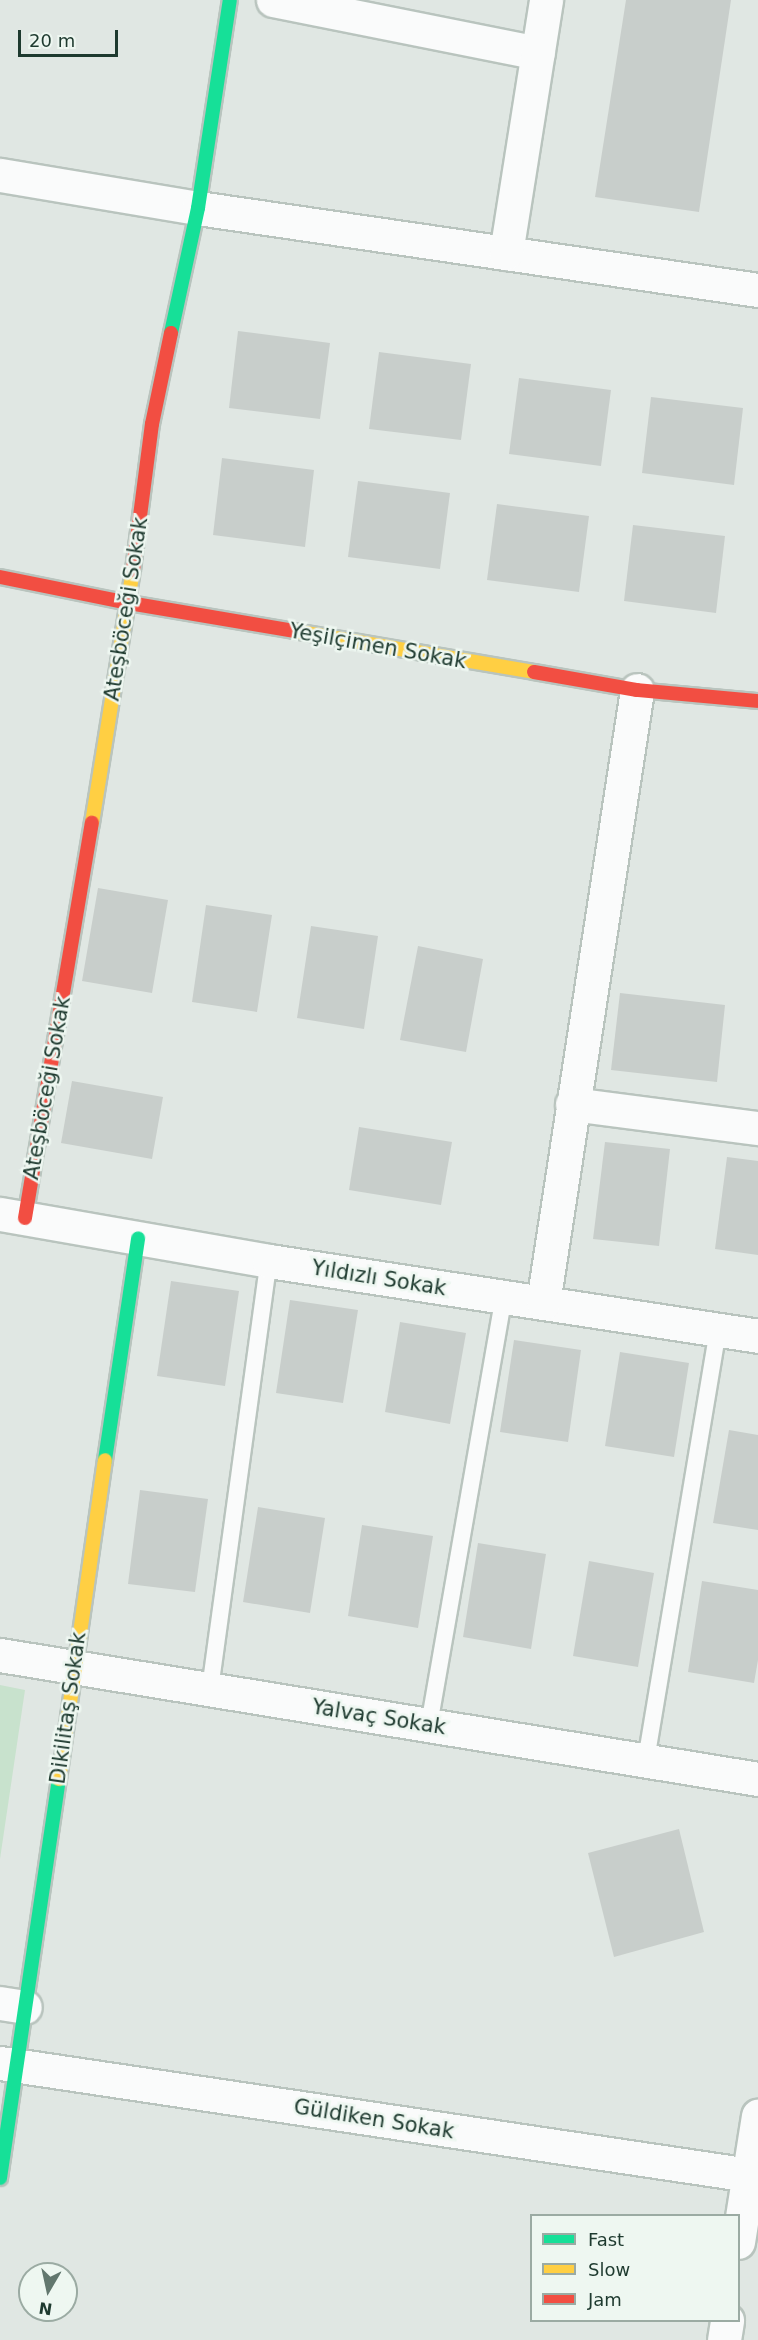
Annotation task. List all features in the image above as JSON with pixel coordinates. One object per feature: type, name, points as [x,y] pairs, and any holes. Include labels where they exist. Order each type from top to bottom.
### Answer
[{"type":"street","name":"Ateşböceği Sokak","points":[[13,1216],[129,603],[152,424],[198,208],[230,0]]},
{"type":"street","points":[[273,0],[538,53]]},
{"type":"street","points":[[506,254],[546,0]]},
{"type":"street","points":[[0,175],[198,208],[758,290]]},
{"type":"street","name":"Yeşilçimen Sokak","points":[[0,577],[129,603],[637,690],[758,701]]},
{"type":"street","points":[[543,1304],[637,690]]},
{"type":"street","points":[[572,1104],[758,1128]]},
{"type":"street","name":"Yıldızlı Sokak","points":[[13,1216],[269,1261],[758,1336]]},
{"type":"street","name":"Dikilitaş Sokak","points":[[0,2178],[12,2005],[74,1667],[138,1238]]},
{"type":"street","name":"Yalvaç Sokak","points":[[0,1655],[758,1779]]},
{"type":"street","name":"Güldiken Sokak","points":[[8,2065],[748,2175]]},
{"type":"street","points":[[740,2229],[758,2116]]},
{"type":"street","points":[[724,2340],[727,2322]]},
{"type":"lane","points":[[210,1689],[269,1261]]},
{"type":"lane","points":[[429,1725],[504,1297]]},
{"type":"lane","points":[[646,1760],[718,1330]]},
{"type":"green space","points":[[0,1685],[25,1690],[0,1859]]},
{"type":"building","points":[[626,0],[731,0],[699,212],[595,197]]},
{"type":"building","points":[[238,331],[330,343],[320,419],[229,408]]},
{"type":"building","points":[[379,352],[471,364],[461,440],[369,429]]},
{"type":"building","points":[[519,378],[611,390],[601,466],[509,454]]},
{"type":"building","points":[[651,397],[743,408],[734,485],[642,473]]},
{"type":"building","points":[[222,458],[314,470],[305,547],[213,535]]},
{"type":"building","points":[[358,481],[450,493],[440,569],[348,557]]},
{"type":"building","points":[[497,504],[589,516],[579,592],[487,580]]},
{"type":"building","points":[[633,525],[725,536],[716,613],[624,601]]},
{"type":"building","points":[[98,888],[168,900],[152,993],[82,981]]},
{"type":"building","points":[[206,905],[272,915],[257,1012],[192,1002]]},
{"type":"building","points":[[311,926],[378,936],[364,1029],[297,1018]]},
{"type":"building","points":[[418,946],[483,959],[466,1052],[400,1040]]},
{"type":"building","points":[[620,993],[725,1005],[717,1082],[611,1070]]},
{"type":"building","points":[[72,1081],[163,1097],[152,1159],[61,1143]]},
{"type":"building","points":[[359,1127],[452,1142],[441,1205],[349,1190]]},
{"type":"building","points":[[605,1142],[670,1149],[659,1246],[593,1239]]},
{"type":"building","points":[[727,1157],[758,1161],[758,1255],[715,1249]]},
{"type":"building","points":[[171,1281],[239,1291],[225,1386],[157,1376]]},
{"type":"building","points":[[290,1300],[358,1310],[343,1403],[276,1393]]},
{"type":"building","points":[[400,1322],[466,1333],[450,1424],[385,1412]]},
{"type":"building","points":[[514,1340],[581,1350],[568,1442],[500,1432]]},
{"type":"building","points":[[620,1352],[689,1363],[674,1457],[605,1446]]},
{"type":"building","points":[[729,1430],[758,1435],[758,1530],[713,1523]]},
{"type":"building","points":[[140,1490],[208,1499],[195,1592],[128,1584]]},
{"type":"building","points":[[258,1507],[325,1518],[310,1613],[243,1602]]},
{"type":"building","points":[[362,1525],[433,1536],[418,1628],[348,1616]]},
{"type":"building","points":[[478,1543],[546,1554],[531,1649],[463,1637]]},
{"type":"building","points":[[589,1561],[654,1573],[638,1667],[573,1656]]},
{"type":"building","points":[[702,1581],[758,1590],[758,1660],[754,1683],[688,1672]]},
{"type":"building","points":[[679,1829],[704,1932],[614,1957],[588,1853]]},
{"type":"traffic: fast","points":[[171,333],[198,208],[230,0]]},
{"type":"traffic: fast","points":[[105,1460],[138,1238]]},
{"type":"traffic: fast","points":[[0,2178],[59,1779]]},
{"type":"traffic: slow","points":[[92,823],[133,570]]},
{"type":"traffic: slow","points":[[294,631],[534,672]]},
{"type":"traffic: slow","points":[[59,1779],[105,1460]]},
{"type":"traffic: jam","points":[[133,570],[152,424],[171,333]]},
{"type":"traffic: jam","points":[[0,577],[129,603],[294,631]]},
{"type":"traffic: jam","points":[[534,672],[637,690],[758,701]]},
{"type":"traffic: jam","points":[[25,1218],[92,823]]}]
